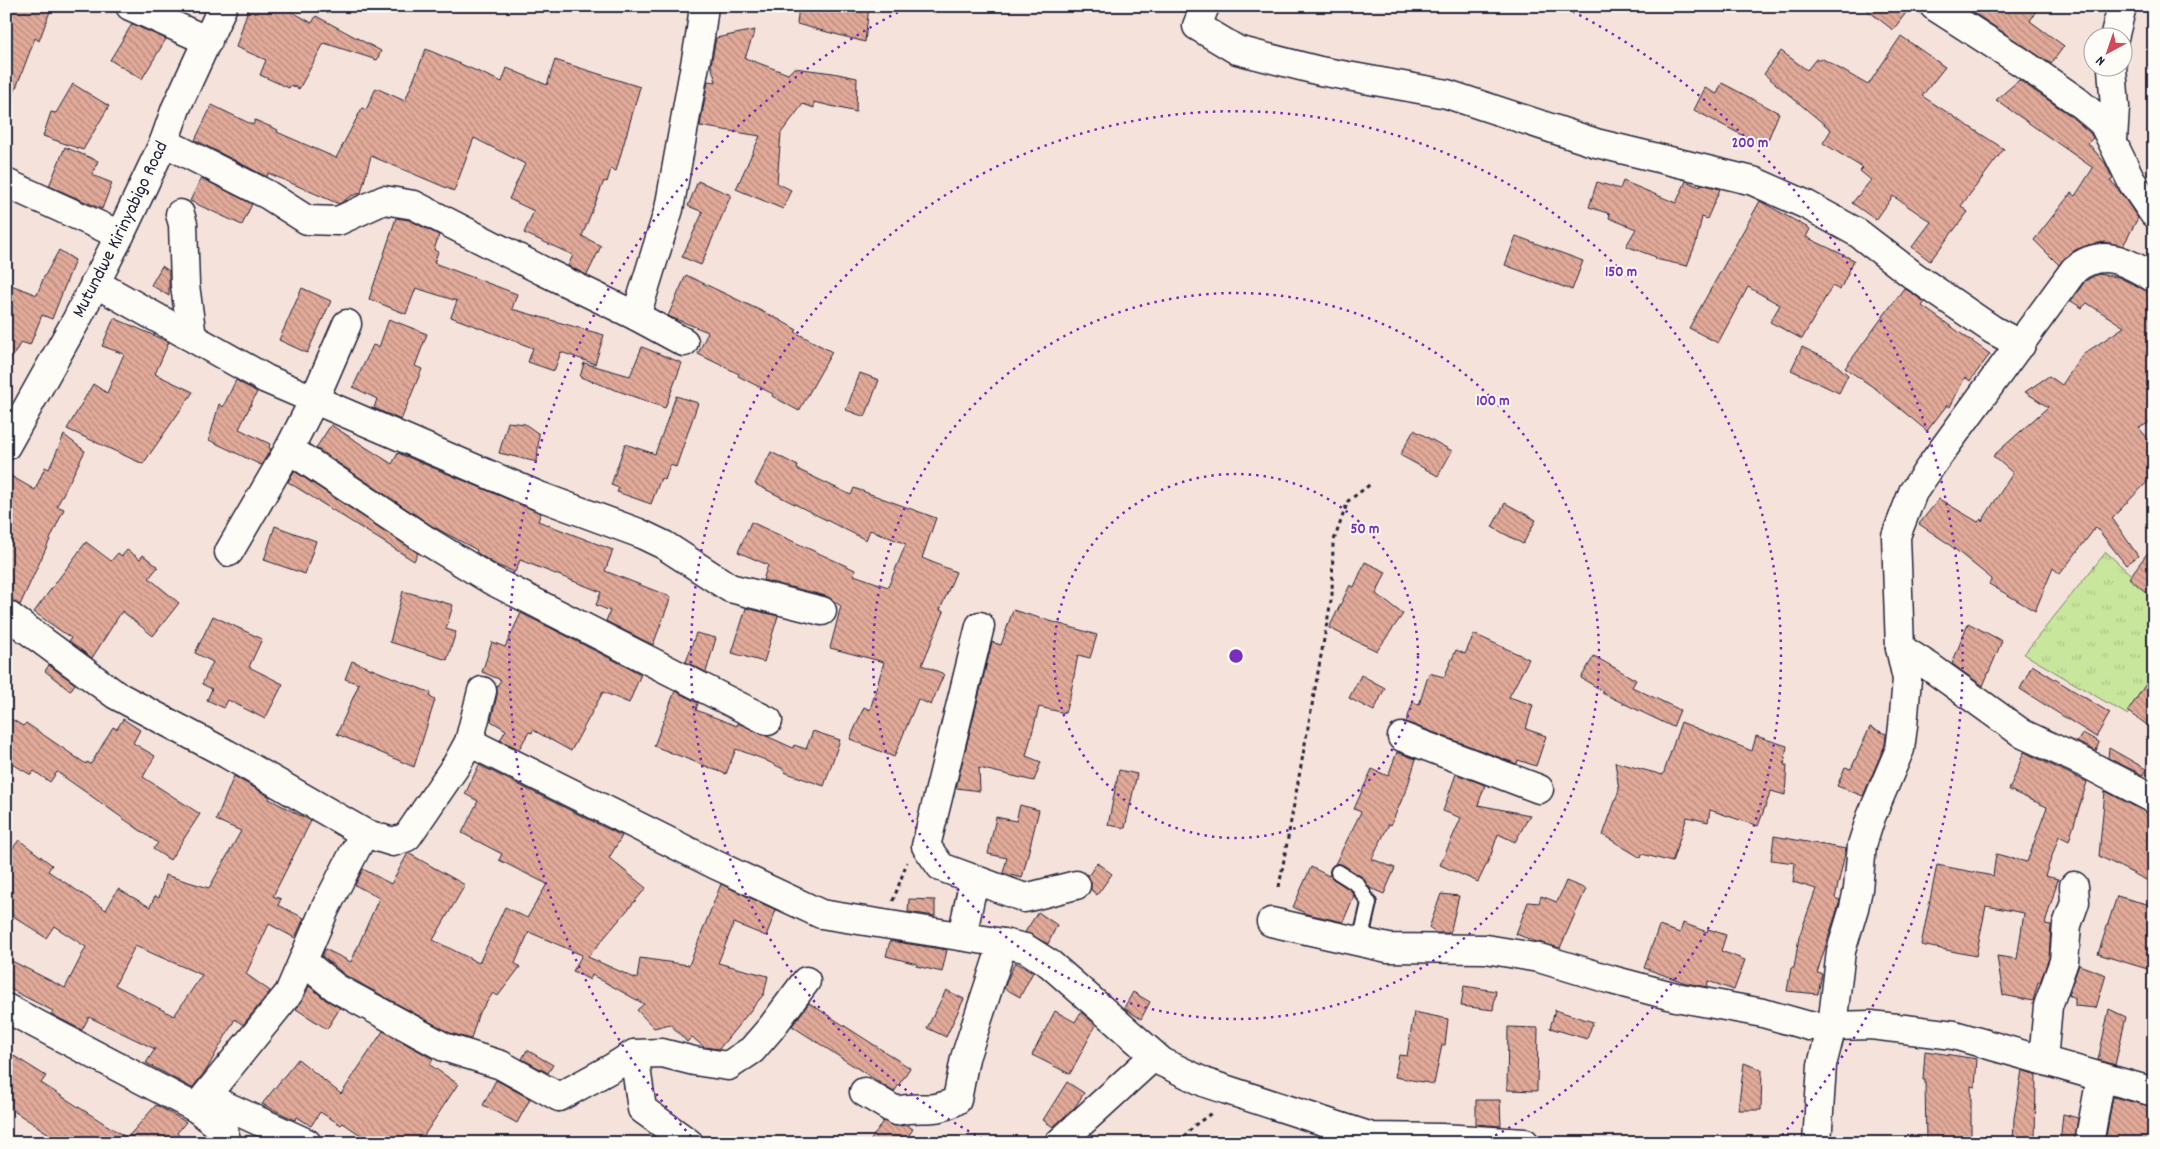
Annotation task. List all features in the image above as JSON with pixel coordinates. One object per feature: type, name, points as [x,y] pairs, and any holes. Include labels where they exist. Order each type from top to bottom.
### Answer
[{"type":"street","points":[[130,6],[208,41]]},
{"type":"street","name":"Mutundwe Kirinyabigo Road","points":[[6,446],[120,235],[164,142],[176,108],[223,6]]},
{"type":"street","points":[[636,316],[669,209],[704,6]]},
{"type":"street","points":[[1205,6],[1197,26],[1237,50],[1320,71],[1447,94],[1596,143],[1752,181],[1783,193],[1858,233],[1914,276],[1993,330],[2021,345]]},
{"type":"street","points":[[1934,6],[2077,101],[2103,123],[2132,182],[2154,214]]},
{"type":"street","points":[[2116,28],[2122,6]]},
{"type":"street","points":[[2113,78],[2115,107],[2113,140]]},
{"type":"street","points":[[164,142],[268,195],[307,220],[338,221],[384,200],[414,205],[684,342]]},
{"type":"street","points":[[6,183],[120,235]]},
{"type":"street","points":[[180,214],[183,224],[185,284],[192,338]]},
{"type":"street","points":[[1816,1143],[1822,1065],[1832,1026],[1834,996],[1841,951],[1858,889],[1862,845],[1871,818],[1900,750],[1907,679],[1900,648],[1896,536],[1900,521],[1913,492],[2074,270],[2083,262],[2098,257],[2120,261],[2154,278]]},
{"type":"street","points":[[95,283],[266,379],[539,496],[639,532],[664,545],[730,588],[822,611]]},
{"type":"street","points":[[229,552],[289,449],[314,400],[348,324]]},
{"type":"street","points":[[289,449],[424,539],[491,580],[768,721]]},
{"type":"street","points":[[6,614],[116,695],[227,754],[364,833],[393,842],[407,837],[457,764],[469,742],[482,691]]},
{"type":"street","points":[[980,626],[926,846],[941,867],[1025,898],[1076,885]]},
{"type":"street","points":[[1900,648],[1930,667],[2023,734],[2087,764],[2154,799]]},
{"type":"street","points":[[1402,737],[1539,789]]},
{"type":"street","points":[[469,742],[706,860],[821,914],[1003,942],[1026,948],[1050,964],[1162,1062],[1206,1082],[1372,1137],[1441,1138],[1525,1143]]},
{"type":"street","points":[[201,1102],[289,993],[304,962],[306,952],[324,909],[364,833]]},
{"type":"street","points":[[962,936],[974,880]]},
{"type":"street","points":[[2042,1060],[2048,1006],[2064,961],[2067,925],[2075,902],[2074,886]]},
{"type":"street","points":[[1271,922],[1388,948],[1486,949],[1539,958],[1676,997],[1763,1013],[1809,1026],[1871,1025],[1954,1035],[2154,1092]]},
{"type":"street","points":[[864,1092],[896,1111],[906,1108],[930,1110],[946,1107],[957,1100],[965,1058],[1003,942]]},
{"type":"street","points":[[304,962],[336,988],[444,1047],[501,1065],[559,1097],[634,1054],[662,1053],[694,1061],[728,1066],[752,1050],[806,981]]},
{"type":"street","points":[[6,1008],[201,1102],[307,1143]]},
{"type":"street","points":[[634,1054],[642,1109],[689,1143]]},
{"type":"street","points":[[1059,1143],[1154,1056]]},
{"type":"street","points":[[2089,1143],[2101,1077]]},
{"type":"street","points":[[201,1102],[223,1130],[227,1143]]},
{"type":"lane","points":[[1338,872],[1357,884],[1369,903],[1360,942]]},
{"type":"path","points":[[1279,887],[1332,595],[1333,543],[1348,501],[1372,483]]},
{"type":"path","points":[[886,924],[906,864],[930,832]]},
{"type":"path","points":[[1178,1143],[1195,1125],[1240,1094]]},
{"type":"green space","points":[[2106,552],[2154,596],[2154,684],[2128,715],[2024,654]]},
{"type":"building","points":[[6,6],[52,6],[39,41],[35,38],[8,109]]},
{"type":"building","points":[[249,6],[282,6],[312,23],[316,16],[381,51],[377,60],[324,43],[299,89],[291,85],[289,88],[260,75],[266,60],[236,47]]},
{"type":"building","points":[[799,6],[869,6],[865,42],[797,24]]},
{"type":"building","points":[[1862,6],[1911,6],[1893,30]]},
{"type":"building","points":[[1978,6],[2039,6],[2030,21],[2064,46],[2051,64],[1974,13]]},
{"type":"building","points":[[132,24],[166,39],[142,79],[110,60]]},
{"type":"building","points":[[755,30],[745,58],[788,74],[794,68],[857,78],[856,112],[814,102],[814,108],[803,104],[781,133],[777,183],[791,190],[783,209],[736,189],[760,136],[700,126],[708,81],[716,82],[711,65],[716,38]]},
{"type":"building","points":[[1901,36],[1945,67],[1922,96],[2004,149],[1961,206],[1968,212],[1930,261],[1912,247],[1931,222],[1893,196],[1876,220],[1852,203],[1871,180],[1860,171],[1863,168],[1823,143],[1831,130],[1764,74],[1781,51],[1807,70],[1816,59],[1823,59],[1868,85]]},
{"type":"building","points":[[426,49],[502,82],[507,68],[547,85],[555,60],[640,87],[616,171],[611,169],[607,182],[604,181],[582,236],[601,246],[587,275],[568,266],[573,255],[524,233],[534,211],[509,199],[525,164],[474,138],[454,191],[371,156],[361,193],[351,196],[339,204],[268,173],[267,177],[195,140],[212,105],[253,125],[255,120],[278,130],[277,132],[336,158],[362,108],[366,110],[376,88],[405,101]]},
{"type":"building","points":[[2019,80],[2067,113],[2090,133],[2093,138],[2088,143],[2105,163],[2113,179],[2110,181],[2116,186],[2138,218],[2123,246],[2105,242],[2088,245],[2075,250],[2059,265],[2034,240],[2071,193],[2075,196],[2093,168],[1996,100]]},
{"type":"building","points":[[1722,83],[1779,113],[1765,147],[1694,110],[1705,88],[1717,94]]},
{"type":"building","points":[[73,84],[109,106],[83,150],[43,136],[51,112],[56,113]]},
{"type":"building","points":[[65,147],[98,161],[92,175],[112,183],[102,209],[49,186]]},
{"type":"building","points":[[201,178],[252,204],[242,225],[190,201]]},
{"type":"building","points":[[698,181],[731,195],[701,265],[682,257],[703,212],[688,206]]},
{"type":"building","points":[[1623,181],[1676,203],[1686,181],[1700,187],[1701,184],[1720,189],[1707,219],[1702,217],[1696,243],[1687,266],[1655,259],[1656,257],[1626,246],[1636,229],[1609,218],[1610,214],[1589,207],[1597,182],[1620,189]]},
{"type":"building","points":[[1760,201],[1810,229],[1806,237],[1854,260],[1840,290],[1832,286],[1802,339],[1770,322],[1780,305],[1748,287],[1718,343],[1689,328]]},
{"type":"building","points":[[396,218],[409,220],[439,235],[434,250],[438,252],[434,263],[517,294],[512,309],[604,335],[595,364],[561,352],[554,371],[528,362],[533,348],[451,317],[457,301],[416,288],[406,314],[369,299]]},
{"type":"building","points":[[1516,236],[1583,261],[1572,290],[1505,265]]},
{"type":"building","points":[[59,250],[75,260],[52,319],[42,315],[30,345],[21,342],[6,368],[6,283],[37,295],[43,279]]},
{"type":"building","points":[[162,266],[169,271],[169,296],[151,285]]},
{"type":"building","points":[[2098,274],[2118,277],[2154,294],[2154,420],[2139,428],[2154,446],[2154,475],[2112,518],[2138,556],[2126,565],[2096,527],[2060,574],[2053,568],[2035,611],[1989,584],[1992,579],[1946,542],[1919,524],[1939,499],[1978,522],[1981,519],[1982,521],[2013,473],[1993,456],[2048,407],[2025,392],[2049,376],[2062,385],[2082,355],[2124,327],[2087,303],[2082,308],[2071,301],[2085,281]]},
{"type":"building","points":[[686,275],[778,319],[797,330],[795,332],[832,352],[799,411],[772,396],[773,394],[738,376],[739,374],[698,354],[708,332],[668,316]]},
{"type":"building","points":[[302,288],[331,301],[307,353],[279,340]]},
{"type":"building","points":[[1904,288],[1925,302],[1922,306],[1990,354],[1970,381],[1965,377],[1950,407],[1947,405],[1927,431],[1876,389],[1845,368]]},
{"type":"building","points":[[114,318],[169,342],[155,374],[193,392],[143,464],[67,429],[93,384],[107,393],[124,354],[102,346]]},
{"type":"building","points":[[389,319],[427,334],[415,366],[422,369],[401,420],[374,408],[377,399],[353,387],[373,345],[379,347]]},
{"type":"building","points":[[642,347],[682,363],[665,408],[580,377],[584,363],[630,376]]},
{"type":"building","points":[[1802,347],[1833,362],[1848,375],[1839,393],[1791,370]]},
{"type":"building","points":[[860,373],[879,380],[865,417],[846,410]]},
{"type":"building","points":[[236,380],[257,392],[239,429],[270,444],[269,447],[271,449],[261,465],[209,440],[219,404],[223,407]]},
{"type":"building","points":[[676,396],[698,403],[676,467],[670,465],[665,480],[661,478],[651,504],[617,492],[619,488],[611,485],[625,444],[655,454]]},
{"type":"building","points":[[508,422],[525,424],[539,434],[537,462],[499,453]]},
{"type":"building","points":[[331,425],[392,464],[398,453],[541,513],[538,521],[613,550],[605,571],[671,597],[653,645],[606,621],[610,611],[596,605],[601,592],[520,560],[515,572],[496,565],[476,552],[477,550],[432,526],[316,448]]},
{"type":"building","points":[[1414,430],[1452,451],[1438,476],[1400,455]]},
{"type":"building","points":[[64,435],[85,451],[57,506],[64,509],[20,605],[6,599],[6,473],[35,490],[45,467],[49,469]]},
{"type":"building","points":[[771,452],[798,466],[797,469],[851,495],[854,488],[936,518],[922,558],[956,572],[940,610],[944,612],[922,665],[944,674],[931,705],[918,699],[894,757],[850,739],[864,707],[870,710],[884,662],[830,648],[841,606],[826,596],[763,580],[768,565],[738,552],[751,522],[855,570],[854,575],[888,587],[906,544],[870,530],[866,540],[755,484]]},
{"type":"building","points":[[294,471],[418,553],[414,561],[288,482]]},
{"type":"building","points":[[1505,503],[1536,520],[1523,544],[1492,527]]},
{"type":"building","points":[[275,526],[316,541],[305,574],[264,560]]},
{"type":"building","points":[[86,542],[111,561],[118,553],[122,556],[127,550],[140,559],[143,555],[158,567],[149,578],[179,603],[153,636],[122,611],[92,658],[69,641],[71,638],[34,612]]},
{"type":"building","points":[[2154,544],[2154,599],[2129,578]]},
{"type":"building","points":[[1365,562],[1386,572],[1376,594],[1403,614],[1377,651],[1329,628],[1350,585],[1354,587]]},
{"type":"building","points":[[403,591],[453,605],[446,629],[456,632],[447,660],[390,642]]},
{"type":"building","points":[[746,608],[778,616],[764,662],[732,653]]},
{"type":"building","points":[[1013,610],[1097,635],[1090,658],[1078,655],[1065,713],[1039,707],[1026,756],[1041,762],[1034,781],[979,768],[980,791],[956,788],[992,642],[1001,645]]},
{"type":"building","points":[[521,613],[641,674],[629,703],[603,692],[571,751],[533,730],[532,733],[529,732],[519,749],[500,740],[506,730],[491,721],[497,695],[497,686],[501,680],[482,672],[492,642],[505,647]]},
{"type":"building","points":[[213,616],[262,639],[249,667],[283,684],[265,719],[228,700],[224,708],[207,700],[212,689],[202,684],[213,662],[195,653]]},
{"type":"building","points":[[1968,623],[2002,641],[1983,686],[1952,664]]},
{"type":"building","points":[[696,633],[716,638],[706,672],[686,662]]},
{"type":"building","points":[[1474,634],[1529,659],[1509,697],[1533,705],[1526,729],[1546,736],[1536,766],[1518,760],[1517,764],[1406,722],[1413,702],[1419,705],[1429,673],[1444,677],[1456,650],[1465,654]]},
{"type":"building","points":[[1594,656],[1636,680],[1632,687],[1680,710],[1673,727],[1602,693],[1603,691],[1581,678]]},
{"type":"building","points":[[352,661],[431,693],[430,697],[435,700],[414,767],[337,734],[359,684],[345,679]]},
{"type":"building","points":[[49,665],[75,684],[70,691],[45,671]]},
{"type":"building","points":[[2032,665],[2110,713],[2096,737],[2020,689]]},
{"type":"building","points":[[2154,672],[2154,730],[2128,711]]},
{"type":"building","points":[[1361,675],[1385,688],[1374,711],[1349,698]]},
{"type":"building","points":[[675,691],[698,703],[696,710],[737,726],[738,723],[793,748],[794,745],[806,749],[813,731],[840,740],[824,786],[784,772],[785,770],[763,759],[736,749],[726,774],[654,746]]},
{"type":"building","points":[[6,716],[23,726],[26,723],[86,764],[87,762],[91,764],[113,727],[117,729],[123,719],[140,730],[133,743],[155,756],[143,777],[200,814],[170,860],[153,849],[158,843],[57,772],[50,782],[34,771],[31,775],[6,760]]},
{"type":"building","points":[[1681,722],[1752,751],[1756,736],[1787,746],[1784,765],[1787,765],[1785,795],[1771,791],[1758,826],[1710,810],[1708,822],[1687,817],[1672,862],[1642,854],[1641,858],[1603,835],[1619,790],[1615,762],[1663,775]]},
{"type":"building","points":[[1870,727],[1886,734],[1885,745],[1863,796],[1837,786],[1845,767],[1851,769]]},
{"type":"building","points":[[2083,733],[2099,742],[2096,751],[2077,742]]},
{"type":"building","points":[[2109,748],[2146,769],[2143,775],[2108,758]]},
{"type":"building","points":[[1397,752],[1416,759],[1408,785],[1391,825],[1389,824],[1372,859],[1395,868],[1384,894],[1370,888],[1362,877],[1343,865],[1335,864],[1361,812],[1354,809],[1372,769],[1388,776]]},
{"type":"building","points":[[2024,752],[2087,782],[2069,841],[2059,836],[2045,876],[2058,879],[2045,924],[2051,925],[2049,958],[2040,982],[2038,982],[2033,1001],[2003,995],[1997,956],[2017,959],[2024,913],[1986,906],[1976,956],[1921,945],[1937,865],[1993,876],[1996,854],[2027,862],[2047,807],[2009,790]]},
{"type":"building","points":[[479,765],[622,836],[609,858],[646,888],[588,957],[637,979],[640,958],[689,965],[721,884],[776,910],[766,936],[734,923],[718,963],[768,976],[764,994],[719,1049],[704,1047],[692,1037],[687,1042],[670,1024],[654,1028],[637,1010],[644,1004],[592,975],[590,980],[573,971],[582,955],[529,932],[515,963],[520,967],[498,996],[493,993],[478,1015],[471,1039],[450,1033],[345,975],[322,956],[325,949],[351,962],[379,898],[355,885],[363,869],[391,884],[408,853],[465,885],[433,940],[479,963],[505,907],[527,918],[547,884],[499,860],[502,854],[462,833],[478,801],[465,794]]},
{"type":"building","points":[[1119,770],[1137,774],[1125,828],[1108,825]]},
{"type":"building","points":[[1456,774],[1485,785],[1478,805],[1530,815],[1515,842],[1498,834],[1491,855],[1478,882],[1440,865],[1461,818],[1443,811]]},
{"type":"building","points":[[234,776],[270,797],[269,799],[311,821],[273,896],[281,899],[278,905],[304,918],[295,938],[269,924],[246,974],[270,991],[243,1025],[235,1019],[207,1069],[192,1088],[146,1063],[155,1049],[89,1017],[82,1030],[51,1014],[53,1011],[6,987],[6,958],[65,988],[86,947],[54,926],[46,938],[6,911],[6,857],[19,840],[52,865],[48,871],[106,910],[118,889],[150,907],[155,896],[159,898],[165,875],[209,888],[241,831],[216,820]],"holes":[[[135,946],[202,975],[174,1016],[115,985]]]},
{"type":"building","points":[[2105,791],[2147,813],[2154,814],[2154,884],[2099,856]]},
{"type":"building","points":[[1020,805],[1039,810],[1022,878],[1003,873],[1007,858],[988,854],[996,817],[1016,821]]},
{"type":"building","points":[[1774,836],[1846,849],[1835,898],[1840,900],[1817,973],[1822,974],[1818,994],[1787,991],[1791,968],[1794,968],[1799,937],[1816,889],[1793,882],[1795,863],[1771,860]]},
{"type":"building","points":[[1097,863],[1112,874],[1097,895],[1091,890],[1091,882],[1088,876]]},
{"type":"building","points":[[1311,867],[1329,876],[1330,874],[1333,879],[1351,890],[1354,896],[1343,922],[1307,914],[1293,907]]},
{"type":"building","points":[[1566,881],[1586,889],[1560,948],[1516,934],[1528,902],[1539,903],[1541,896],[1557,902]]},
{"type":"building","points":[[1441,894],[1459,896],[1450,933],[1436,933],[1429,928]]},
{"type":"building","points":[[2117,896],[2154,906],[2154,971],[2098,954]]},
{"type":"building","points":[[909,899],[935,900],[935,916],[908,912]]},
{"type":"building","points":[[1038,912],[1057,925],[1048,944],[1025,932]]},
{"type":"building","points":[[1683,923],[1707,932],[1708,929],[1726,935],[1721,951],[1745,960],[1734,990],[1708,981],[1707,987],[1686,983],[1644,968],[1659,926],[1680,933]]},
{"type":"building","points":[[890,941],[947,950],[942,972],[886,956]]},
{"type":"building","points":[[1015,962],[1033,972],[1020,997],[1004,988]]},
{"type":"building","points":[[2079,965],[2106,975],[2096,1008],[2075,1006],[2075,998],[2068,995]]},
{"type":"building","points":[[309,986],[326,1000],[340,1008],[327,1029],[296,1009]]},
{"type":"building","points":[[1464,986],[1496,991],[1493,1010],[1461,1006]]},
{"type":"building","points":[[946,990],[964,999],[946,1037],[927,1028]]},
{"type":"building","points":[[1133,992],[1150,1002],[1141,1019],[1124,1008]]},
{"type":"building","points":[[809,1003],[910,1068],[894,1092],[792,1026]]},
{"type":"building","points":[[2109,1009],[2126,1017],[2115,1065],[2098,1060]]},
{"type":"building","points":[[1555,1010],[1593,1022],[1587,1039],[1550,1028]]},
{"type":"building","points":[[1055,1011],[1075,1022],[1081,1012],[1096,1025],[1070,1074],[1032,1055]]},
{"type":"building","points":[[1414,1012],[1448,1019],[1445,1045],[1442,1045],[1434,1084],[1395,1077],[1399,1055],[1407,1056]]},
{"type":"building","points":[[1508,1027],[1538,1028],[1537,1091],[1507,1090]]},
{"type":"building","points":[[383,1031],[433,1059],[430,1065],[458,1084],[419,1143],[372,1143],[343,1123],[341,1125],[320,1112],[311,1126],[297,1117],[295,1120],[262,1104],[298,1059],[341,1094]]},
{"type":"building","points":[[527,1050],[553,1065],[548,1073],[522,1059]]},
{"type":"building","points":[[6,1051],[46,1076],[41,1083],[127,1138],[156,1105],[186,1122],[177,1133],[186,1143],[63,1143],[6,1106]]},
{"type":"building","points":[[1925,1051],[1977,1059],[1975,1087],[1971,1086],[1971,1143],[1926,1143],[1925,1080],[1923,1080]]},
{"type":"building","points":[[1744,1063],[1762,1070],[1761,1110],[1738,1110]]},
{"type":"building","points":[[2022,1070],[2036,1075],[2035,1143],[2013,1143],[2014,1118]]},
{"type":"building","points":[[496,1080],[530,1099],[517,1123],[483,1105]]},
{"type":"building","points":[[1067,1082],[1084,1093],[1075,1107],[1053,1127],[1043,1120]]},
{"type":"building","points":[[2113,1097],[2154,1107],[2154,1143],[2105,1143]]},
{"type":"building","points":[[1476,1100],[1500,1100],[1501,1126],[1476,1124]]},
{"type":"building","points":[[2063,1114],[2078,1118],[2074,1143],[2060,1143]]},
{"type":"building","points":[[883,1121],[898,1126],[907,1125],[913,1129],[904,1143],[869,1143]]}]
